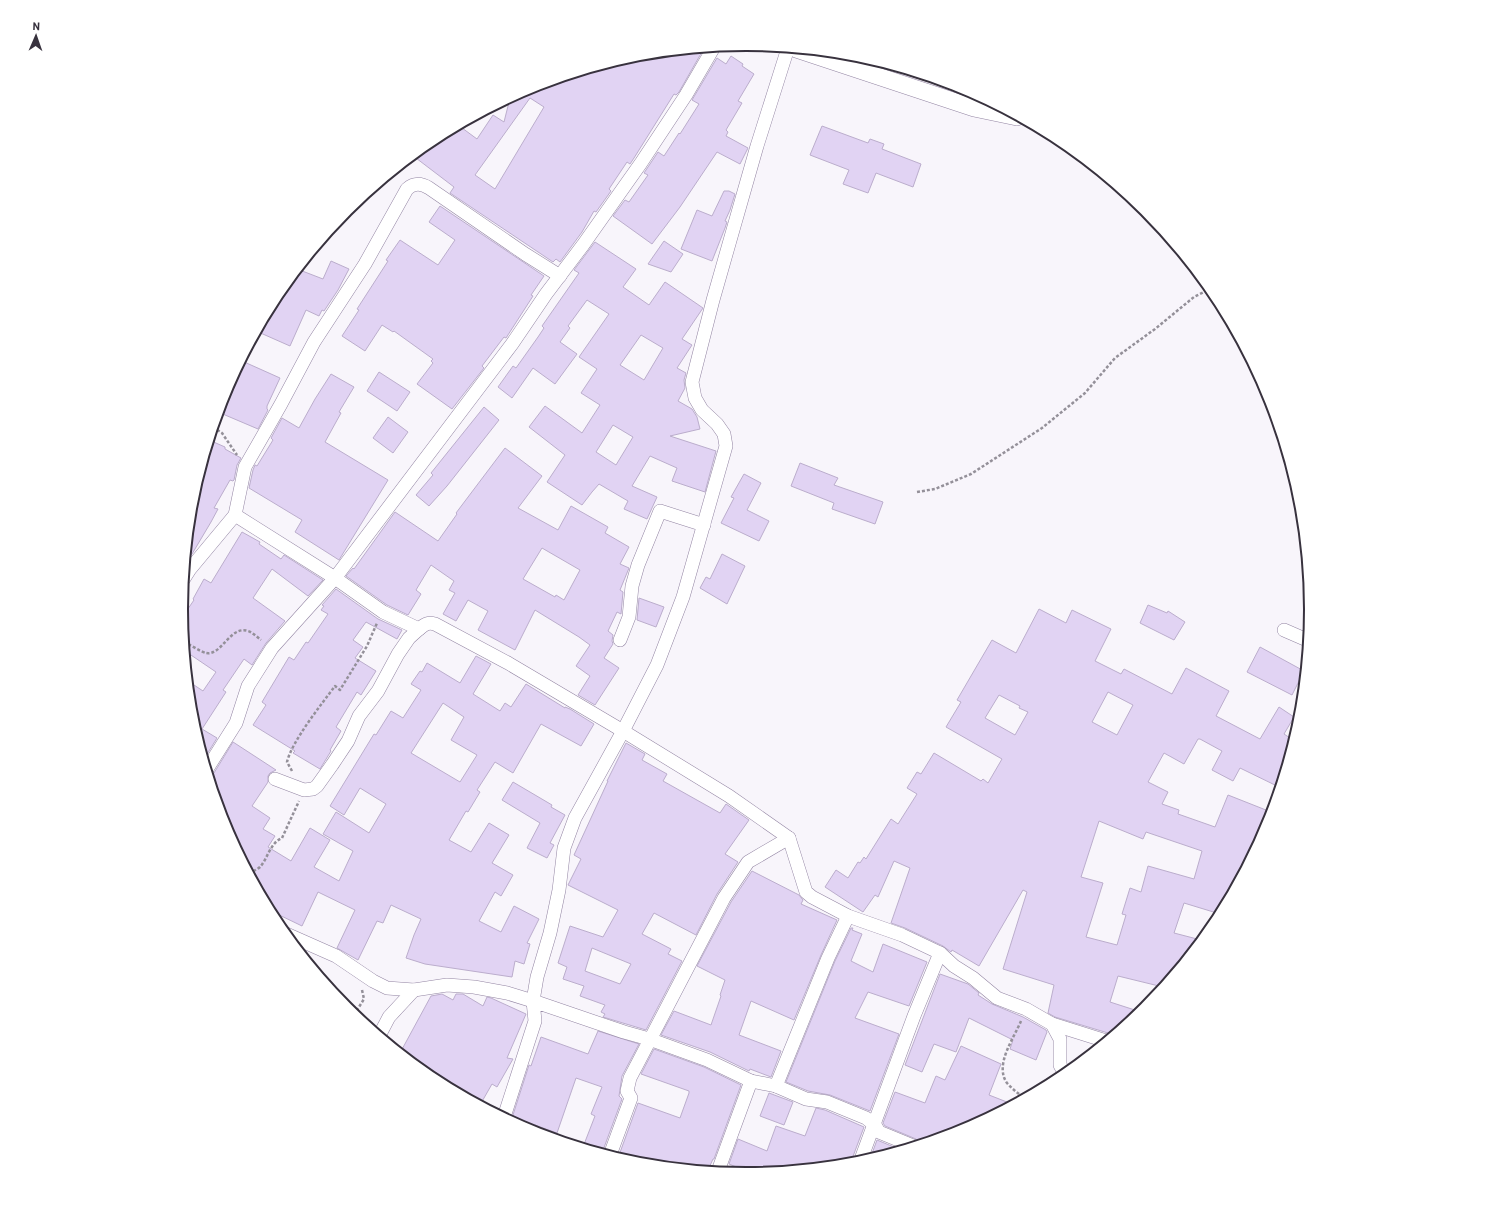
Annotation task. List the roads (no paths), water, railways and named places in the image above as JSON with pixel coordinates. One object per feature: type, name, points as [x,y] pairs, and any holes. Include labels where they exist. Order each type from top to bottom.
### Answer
[{"type":"street","points":[[210,763],[236,723],[248,686],[272,648],[335,578],[503,356],[641,164],[686,95],[711,52]]},
{"type":"street","points":[[506,1112],[535,1022],[533,1001],[537,977],[550,933],[559,890],[564,848],[575,818],[624,731],[657,665],[683,597],[726,446],[724,434],[717,424],[702,410],[695,398],[692,382],[713,300],[787,53]]},
{"type":"street","points":[[821,57],[977,103]]},
{"type":"street","points":[[189,570],[235,515],[245,467],[314,342],[365,264],[400,199],[412,185],[422,184],[429,188],[524,254],[560,276]]},
{"type":"street","points":[[620,640],[629,617],[632,586],[638,565],[660,511],[704,524]]},
{"type":"street","points":[[235,515],[335,578],[383,612],[419,629]]},
{"type":"street","points":[[275,779],[304,790],[317,786],[348,741],[359,716],[378,691],[398,654],[409,638],[425,624],[430,622],[508,663],[624,731],[729,796],[789,838],[806,892],[812,897],[848,916],[902,935],[940,953],[954,966],[973,978],[997,998],[1026,1010],[1052,1024],[1100,1039]]},
{"type":"street","points":[[1284,630],[1302,638]]},
{"type":"street","points":[[612,1150],[631,1098],[627,1091],[630,1078],[649,1039],[724,898],[748,862],[789,838]]},
{"type":"street","points":[[776,1086],[828,958],[848,916]]},
{"type":"street","points":[[295,938],[336,956],[387,988],[414,990],[447,985],[474,987],[507,993],[649,1039],[707,1060],[751,1081],[776,1086],[806,1099],[828,1102],[866,1118],[875,1125],[879,1132],[906,1143]]},
{"type":"street","points":[[863,1154],[914,1016],[940,953]]},
{"type":"street","points":[[381,1032],[389,1017],[414,990]]},
{"type":"street","points":[[1052,1024],[1060,1039],[1060,1065],[1062,1069]]},
{"type":"street","points":[[720,1166],[751,1081]]}]
